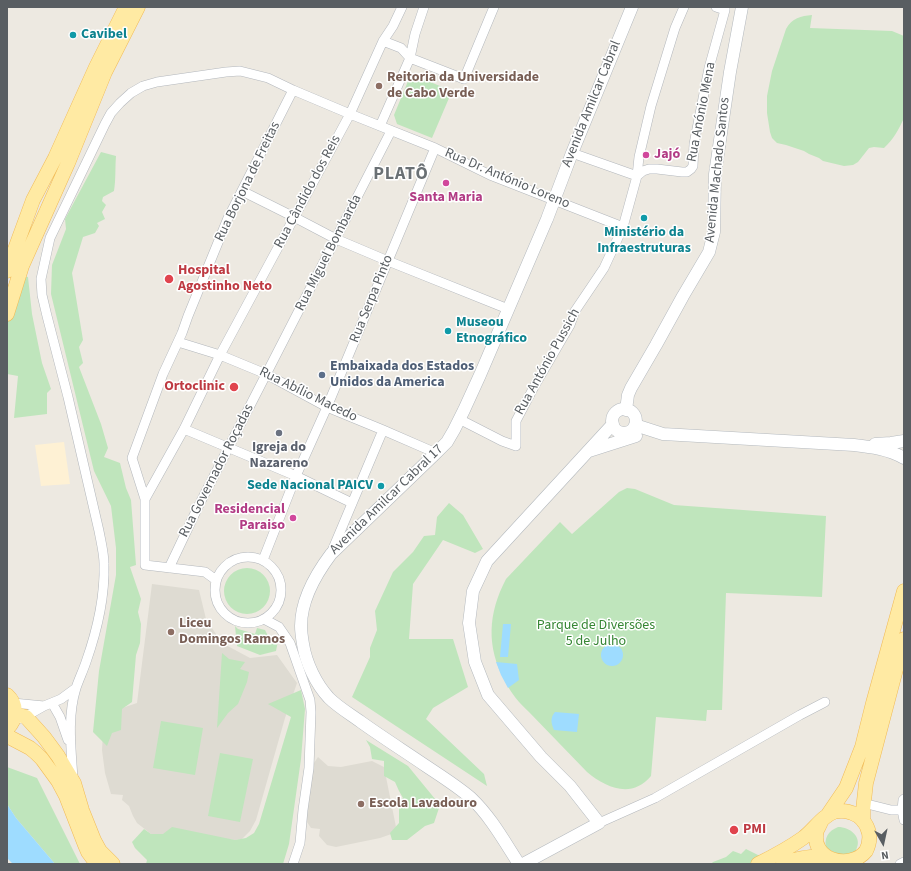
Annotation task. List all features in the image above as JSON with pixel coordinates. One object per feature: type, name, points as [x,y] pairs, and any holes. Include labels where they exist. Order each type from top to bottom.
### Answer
[{"type":"main road","points":[[7,271],[33,200],[55,158],[96,67],[126,7]]},
{"type":"main road","points":[[7,314],[22,266],[68,163],[105,72],[138,7]]},
{"type":"main road","points":[[758,864],[805,837],[824,819],[834,812],[842,811],[857,815],[867,826],[869,840],[865,858],[860,857],[848,864],[837,864],[832,862],[823,856],[818,848],[816,839],[817,830],[824,819],[846,788],[859,753],[904,591]]},
{"type":"main road","points":[[863,821],[866,783],[904,639]]},
{"type":"main road","points":[[97,864],[88,852],[66,796],[58,781],[42,759],[30,748],[10,738],[12,717],[44,737],[58,756],[74,783],[82,810],[94,840],[100,851],[113,864]]},
{"type":"main road","points":[[782,864],[802,858],[823,856]]},
{"type":"street","name":"Rua Cândido dos Reis","points":[[145,499],[184,429],[220,355],[350,114],[383,41],[393,26],[402,7]]},
{"type":"street","points":[[74,783],[71,747],[71,714],[76,688],[95,633],[102,603],[104,564],[102,544],[68,397],[42,295],[41,279],[50,238],[111,112],[131,93],[143,86],[157,82],[240,71],[268,78],[380,126],[410,58],[415,34],[424,7]]},
{"type":"street","points":[[383,41],[400,48],[410,58],[464,80],[494,7]]},
{"type":"street","name":"Avenida Amilcar Cabral","points":[[554,201],[572,153],[632,7]]},
{"type":"street","points":[[623,227],[637,176],[639,157],[651,106],[675,28],[684,7]]},
{"type":"street","name":"Rua Anónio Mena","points":[[637,176],[649,169],[687,172],[691,170],[693,166],[694,144],[709,68],[725,10],[716,7]]},
{"type":"street","name":"Avenida Machado Santos","points":[[626,410],[631,388],[682,296],[709,252],[714,232],[716,166],[730,72],[742,7]]},
{"type":"street","name":"Rua Borjona de Freitas","points":[[145,499],[132,458],[163,374],[178,342],[228,218],[293,90]]},
{"type":"street","name":"Rua Dr. António Loreno","points":[[380,126],[435,148],[490,175],[623,227]]},
{"type":"street","name":"Rua Miguel Bombarda","points":[[266,374],[391,131]]},
{"type":"street","name":"Rua Serpa Pinto","points":[[263,560],[296,476],[328,407],[435,148]]},
{"type":"street","points":[[572,153],[637,176]]},
{"type":"street","points":[[242,191],[336,239],[508,309]]},
{"type":"street","name":"Avenida Amilcar Cabral 17","points":[[519,864],[488,817],[470,798],[440,775],[374,731],[329,698],[314,677],[308,664],[304,650],[301,626],[302,612],[314,581],[322,566],[331,554],[447,442],[474,389],[554,201]]},
{"type":"street","name":"Rua António Pussich","points":[[459,419],[502,441],[516,446],[516,421],[570,325],[576,311],[604,268],[623,227]]},
{"type":"street","name":"Rua Abílio Macedo","points":[[178,342],[220,355],[266,374],[328,407],[436,453]]},
{"type":"street","name":"Rua Governador Roçadas","points":[[170,568],[198,507],[266,374]]},
{"type":"street","points":[[623,409],[626,410],[629,410],[634,415],[636,421],[635,425],[630,431],[619,432],[613,424],[612,419],[616,412],[623,409]]},
{"type":"street","points":[[599,823],[570,786],[541,757],[488,695],[475,662],[469,623],[473,591],[487,561],[613,424]]},
{"type":"street","points":[[635,425],[663,434],[874,447],[898,454],[904,458]]},
{"type":"street","points":[[184,429],[296,476],[352,503]]},
{"type":"street","points":[[331,554],[383,430]]},
{"type":"street","points":[[587,452],[654,431]]},
{"type":"street","points":[[854,445],[904,441]]},
{"type":"street","points":[[145,499],[146,565],[205,572],[216,580]]},
{"type":"street","points":[[246,557],[263,560],[275,571],[280,581],[280,601],[272,614],[264,620],[253,623],[236,622],[226,616],[216,603],[214,592],[218,575],[225,566],[234,560],[246,557]]},
{"type":"street","points":[[264,620],[278,627],[290,643],[310,700],[309,768],[300,843],[293,864]]},
{"type":"street","points":[[12,717],[48,705],[61,699],[76,688]]},
{"type":"street","points":[[523,864],[599,823],[655,798],[825,702]]},
{"type":"street","points":[[12,717],[48,705]]},
{"type":"street","points":[[48,705],[60,717],[71,747]]},
{"type":"street","points":[[904,798],[902,810],[904,820]]},
{"type":"street","points":[[864,803],[891,810],[902,810]]},
{"type":"street","points":[[900,864],[904,862]]},
{"type":"shaded area","points":[[64,442],[70,484],[41,486],[35,445]]},
{"type":"shaded area","points":[[152,584],[199,590],[206,619],[222,643],[250,658],[277,655],[297,683],[285,718],[256,820],[250,831],[242,839],[235,840],[151,834],[137,823],[129,806],[122,800],[123,795],[111,794],[105,773],[102,750],[104,714],[137,703]]},
{"type":"shaded area","points":[[318,757],[328,766],[341,767],[372,761],[384,767],[397,832],[380,838],[336,847],[327,845],[319,836],[320,829],[311,828],[305,819],[309,785],[314,763]]},
{"type":"green space","points":[[812,15],[810,28],[892,31],[904,36],[904,118],[896,134],[884,148],[869,148],[858,162],[853,165],[844,166],[823,161],[804,151],[777,143],[772,138],[770,132],[767,113],[767,96],[772,71],[786,29],[791,22],[797,18]]},
{"type":"green space","points":[[411,74],[452,91],[432,138],[397,124],[394,115]]},
{"type":"green space","points":[[101,152],[116,156],[115,187],[114,191],[103,197],[102,201],[106,205],[102,212],[105,219],[97,223],[99,226],[95,233],[83,237],[72,273],[83,340],[79,347],[83,363],[79,367],[101,424],[108,448],[104,457],[120,463],[126,488],[131,500],[136,565],[130,567],[141,599],[138,612],[141,624],[140,643],[136,655],[132,702],[122,709],[121,730],[112,733],[107,746],[93,732],[99,671],[116,575],[116,548],[111,506],[94,471],[51,294],[52,265],[66,229],[65,219]]},
{"type":"green space","points":[[21,276],[28,277],[32,314],[42,363],[51,389],[47,393],[47,414],[14,418],[18,376],[7,374],[7,311]]},
{"type":"green space","name":"Parque de Diversões 5 de Julho","points":[[627,488],[635,489],[674,505],[826,516],[822,597],[726,593],[722,710],[707,710],[706,721],[656,717],[651,776],[644,783],[636,787],[619,789],[602,783],[587,772],[513,694],[507,685],[495,656],[492,643],[492,630],[496,604],[506,579],[560,522],[572,534],[619,492]]},
{"type":"green space","points":[[449,503],[463,515],[483,549],[475,553],[443,540],[413,584],[409,639],[453,639],[468,687],[433,708],[426,719],[484,774],[487,786],[352,697],[370,657],[370,648],[377,630],[375,611],[393,572],[413,552],[424,536],[435,535],[437,517]]},
{"type":"green space","points":[[247,568],[260,572],[266,578],[270,591],[266,604],[260,610],[247,614],[234,610],[228,604],[224,591],[228,578],[234,572]]},
{"type":"green space","points":[[235,626],[238,629],[255,634],[257,628],[265,630],[269,638],[278,641],[276,651],[260,655],[237,646]]},
{"type":"green space","points":[[222,653],[229,659],[245,662],[240,669],[249,672],[247,682],[238,704],[228,713],[217,728]]},
{"type":"green space","points":[[301,690],[305,709],[301,759],[289,844],[283,864],[146,864],[147,860],[135,848],[132,842],[144,829],[151,834],[163,834],[172,827],[235,840],[246,838],[254,833],[259,824],[291,717],[268,704]]},
{"type":"green space","points":[[161,721],[203,728],[195,775],[153,768]]},
{"type":"green space","points":[[366,740],[408,766],[440,805],[434,823],[425,826],[407,840],[392,840],[390,833],[399,823],[399,805],[403,798],[395,782],[384,776],[384,761],[372,759],[370,747]]},
{"type":"green space","points":[[220,753],[253,759],[240,822],[208,816]]},
{"type":"green space","points":[[7,767],[37,778],[80,864],[55,864],[16,818],[7,804]]},
{"type":"green space","points":[[838,827],[843,827],[851,831],[857,837],[858,845],[853,854],[847,859],[826,848],[826,838],[829,833]]},
{"type":"green space","points":[[746,849],[758,855],[767,857],[763,864],[711,864],[726,857],[733,851],[741,854]]},
{"type":"water","points":[[503,624],[511,624],[508,657],[500,657]]},
{"type":"water","points":[[612,644],[620,647],[623,655],[620,663],[612,666],[604,663],[601,655],[604,647]]},
{"type":"water","points":[[496,662],[517,664],[519,680],[508,688]]},
{"type":"water","points":[[555,712],[579,714],[577,732],[554,730],[552,725],[552,716]]},
{"type":"water","points":[[7,804],[16,818],[55,864],[13,864],[7,858]]},
{"type":"place","name":"Cavibel","points":[[73,35]]},
{"type":"place","name":"Reitoria da Universidade de Cabo Verde","points":[[379,86]]},
{"type":"place","name":"Jajó","points":[[646,155]]},
{"type":"place","name":"Santa Maria","points":[[446,183]]},
{"type":"place","name":"Ministério da Infraestruturas","points":[[644,218]]},
{"type":"place","name":"Hospital Agostinho Neto","points":[[169,279]]},
{"type":"place","name":"Museou Etnográfico","points":[[448,331]]},
{"type":"place","name":"Embaixada dos Estados Unidos da America","points":[[322,375]]},
{"type":"place","name":"Ortoclinic","points":[[234,387]]},
{"type":"place","name":"Igreja do Nazareno","points":[[279,433]]},
{"type":"place","name":"Sede Nacional PAICV","points":[[381,486]]},
{"type":"place","name":"Residencial Paraiso","points":[[293,518]]},
{"type":"place","name":"Liceu Domingos Ramos","points":[[171,632]]},
{"type":"place","name":"Escola Lavadouro","points":[[361,804]]},
{"type":"place","name":"PMI","points":[[734,830]]},
{"type":"district","name":"PLATÔ","points":[[401,175]]}]
